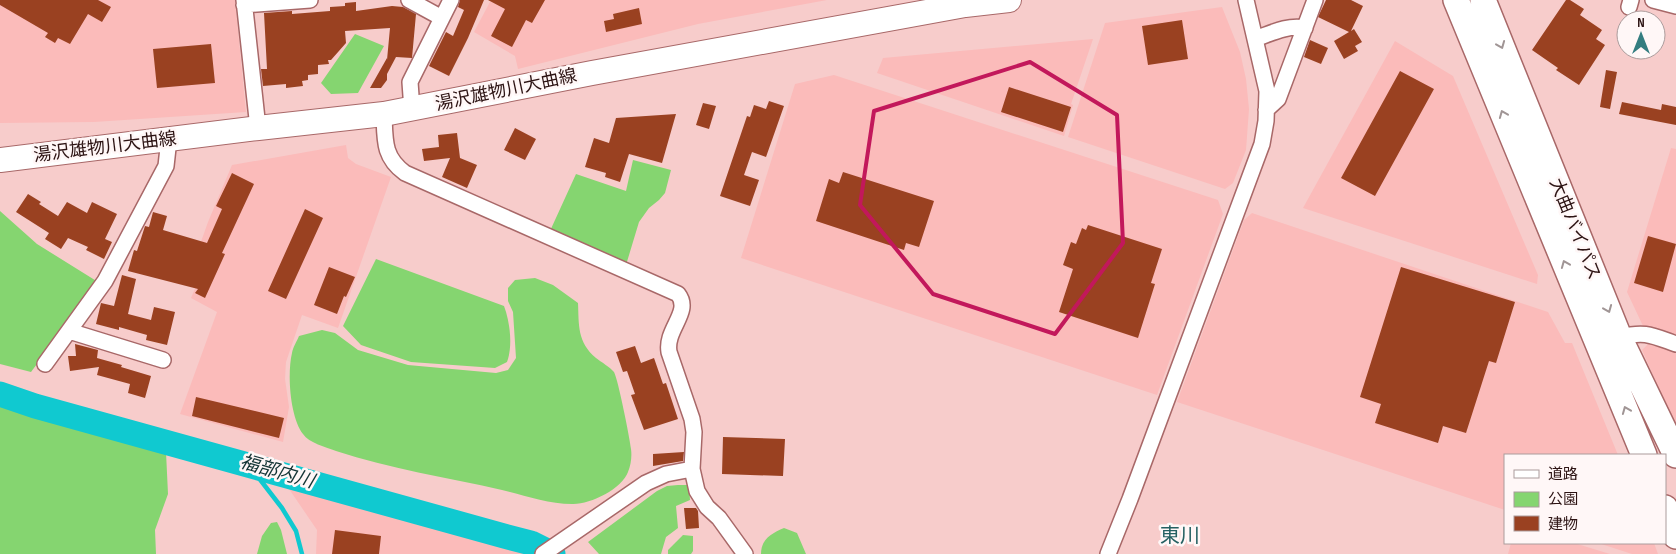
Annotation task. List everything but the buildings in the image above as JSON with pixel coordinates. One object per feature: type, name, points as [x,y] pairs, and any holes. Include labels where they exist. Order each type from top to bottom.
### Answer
[{"type":"highway","name":"大曲バイパス","points":[[1456,0],[1644,454]]},
{"type":"highway","name":"大曲バイパス","points":[[1483,0],[1619,337],[1676,455]]},
{"type":"highway","points":[[1666,511],[1676,536]]},
{"type":"main road","name":"湯沢雄物川大曲線","points":[[0,160],[412,110],[592,73],[965,5],[1009,0]]},
{"type":"street","points":[[258,128],[244,3],[310,0]]},
{"type":"street","points":[[409,0],[442,18]]},
{"type":"street","points":[[412,110],[410,82],[450,0]]},
{"type":"street","points":[[1108,554],[1262,144],[1267,91],[1246,0]]},
{"type":"street","points":[[1266,110],[1278,99],[1315,0]]},
{"type":"street","points":[[1653,0],[1676,6]]},
{"type":"street","points":[[1255,39],[1285,28],[1304,28]]},
{"type":"street","points":[[384,114],[386,148],[390,159],[396,167],[405,173],[678,294],[682,300],[683,308],[667,342],[692,419],[694,432],[692,469],[697,490],[745,554]]},
{"type":"street","points":[[46,364],[106,281],[166,166],[169,139]]},
{"type":"street","points":[[69,331],[163,360]]},
{"type":"street","points":[[1619,337],[1648,334],[1676,344]]},
{"type":"street","points":[[543,554],[646,482],[666,474],[692,469]]},
{"type":"highlighted area","points":[[1030,62],[1117,115],[1123,243],[1055,334],[933,294],[860,205],[874,111]]},
{"type":"shaded area","points":[[0,0],[235,0],[246,112],[94,122],[0,123]]},
{"type":"shaded area","points":[[491,0],[827,0],[698,24],[518,69],[515,56],[474,32]]},
{"type":"shaded area","points":[[1222,7],[1240,52],[1246,79],[1249,109],[1246,150],[1233,183],[1225,189],[1068,137],[1105,23]]},
{"type":"shaded area","points":[[1093,39],[1071,104],[1073,105],[1064,136],[877,73],[883,58]]},
{"type":"shaded area","points":[[1395,41],[1453,76],[1538,275],[1537,284],[1303,208]]},
{"type":"shaded area","points":[[834,75],[1218,200],[1223,214],[1157,395],[741,258],[795,84]]},
{"type":"shaded area","points":[[346,145],[348,158],[356,164],[391,177],[338,328],[302,315],[286,362],[285,379],[289,407],[283,442],[180,414],[217,312],[191,298],[202,272],[192,267],[208,222],[232,165]]},
{"type":"shaded area","points":[[1671,148],[1676,149],[1676,337],[1643,326],[1627,292]]},
{"type":"shaded area","points":[[1252,213],[1548,312],[1565,343],[1572,343],[1618,454],[1504,454],[1504,510],[1177,402],[1244,220]]},
{"type":"shaded area","points":[[1648,344],[1676,351],[1676,427],[1642,350]]},
{"type":"shaded area","points":[[287,486],[528,554],[316,554],[317,530]]},
{"type":"shaded area","points":[[1511,544],[1577,544],[1610,554],[1508,554]]},
{"type":"shaded area","points":[[1601,544],[1654,544],[1658,554],[1632,554]]},
{"type":"green space","points":[[355,34],[384,46],[358,93],[331,94],[321,83]]},
{"type":"green space","points":[[633,160],[671,170],[665,193],[649,208],[639,222],[626,265],[550,231],[576,174],[626,191]]},
{"type":"green space","points":[[0,211],[37,244],[98,282],[31,372],[0,364]]},
{"type":"green space","points":[[376,259],[504,306],[510,334],[510,349],[507,362],[495,368],[411,362],[361,345],[343,326]]},
{"type":"green space","points":[[535,278],[553,285],[578,303],[580,333],[585,346],[596,358],[614,372],[616,377],[631,449],[631,463],[625,478],[612,490],[596,499],[579,504],[554,503],[356,457],[318,444],[309,440],[303,434],[292,406],[290,383],[292,353],[299,336],[322,330],[335,333],[358,350],[408,365],[496,373],[508,370],[516,358],[513,312],[508,301],[508,288],[515,280]]},
{"type":"green space","points":[[0,404],[166,452],[168,494],[155,530],[156,554],[0,554]]},
{"type":"green space","points":[[689,485],[690,500],[676,506],[678,528],[666,537],[661,554],[599,554],[588,542],[657,491],[667,486]]},
{"type":"green space","points":[[277,522],[287,554],[257,554],[262,536],[271,523]]},
{"type":"green space","points":[[784,528],[797,533],[806,554],[761,554],[765,540],[771,534]]},
{"type":"green space","points":[[683,535],[693,536],[693,551],[691,554],[668,554],[668,550]]},
{"type":"waterway","name":"福部内川","points":[[0,394],[35,406],[531,543],[553,554]]},
{"type":"waterway","points":[[248,464],[282,508],[296,531],[302,554]]},
{"type":"district","name":"東川","points":[[1180,536]]}]
